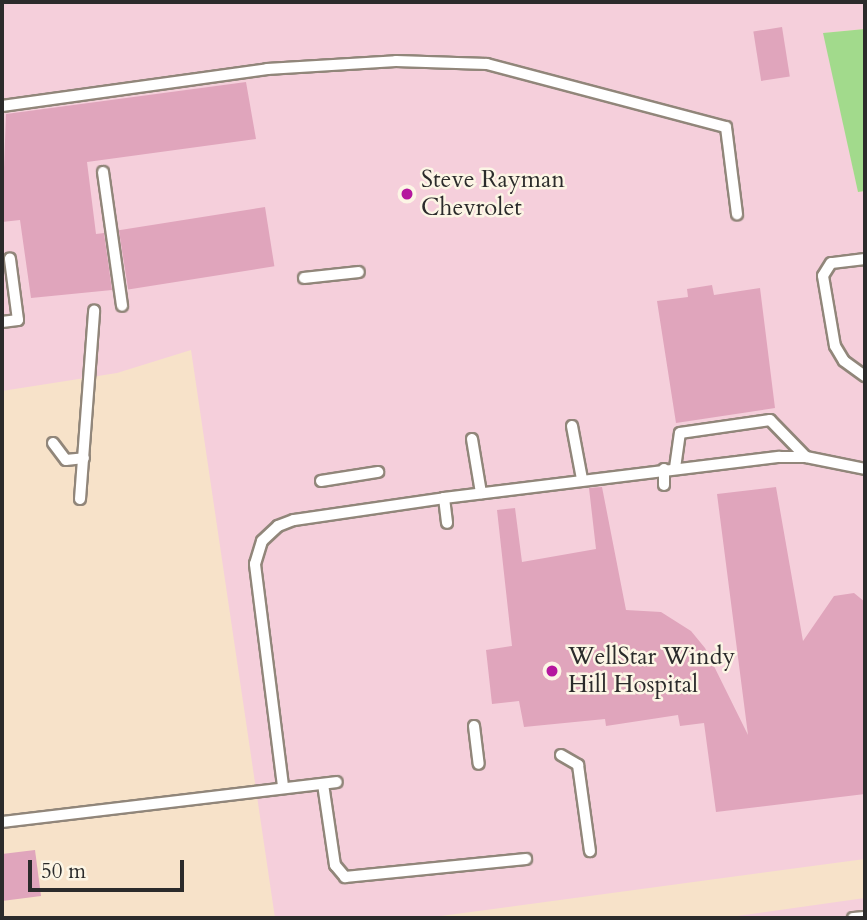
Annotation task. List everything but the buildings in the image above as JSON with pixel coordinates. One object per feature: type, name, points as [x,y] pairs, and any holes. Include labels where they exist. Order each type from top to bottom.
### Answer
[{"type":"lane","points":[[2,106],[268,69],[396,61],[487,64],[726,127],[737,214]]},
{"type":"lane","points":[[103,172],[122,306]]},
{"type":"lane","points":[[2,322],[18,320],[10,259]]},
{"type":"lane","points":[[865,259],[831,263],[823,276],[835,346],[844,362],[865,376]]},
{"type":"lane","points":[[303,278],[359,272]]},
{"type":"lane","points":[[79,499],[94,310]]},
{"type":"lane","points":[[664,485],[680,433],[770,420],[806,457]]},
{"type":"lane","points":[[572,426],[582,479]]},
{"type":"lane","points":[[472,439],[481,493]]},
{"type":"lane","points":[[53,443],[66,460],[84,458]]},
{"type":"lane","points":[[283,786],[255,570],[259,546],[274,529],[294,520],[670,469],[806,457],[865,469]]},
{"type":"lane","points":[[321,481],[378,472]]},
{"type":"lane","points":[[444,498],[447,523]]},
{"type":"lane","points":[[474,726],[479,764]]},
{"type":"lane","points":[[561,755],[578,765],[590,851]]},
{"type":"lane","points":[[2,822],[283,786],[337,782]]},
{"type":"lane","points":[[323,784],[335,865],[345,877],[526,859]]},
{"type":"lane","points":[[853,918],[865,917]]},
{"type":"shaded area","points":[[2,2],[865,2],[865,29],[824,33],[858,192],[865,191],[865,859],[426,918],[275,918],[191,350],[117,373],[2,391]]},
{"type":"shaded area","points":[[865,898],[865,918],[723,918]]},
{"type":"green space","points":[[865,29],[865,191],[858,192],[823,33]]},
{"type":"place","name":"Steve Rayman Chevrolet","points":[[407,194]]},
{"type":"place","name":"WellStar Windy Hill Hospital","points":[[552,671]]}]
